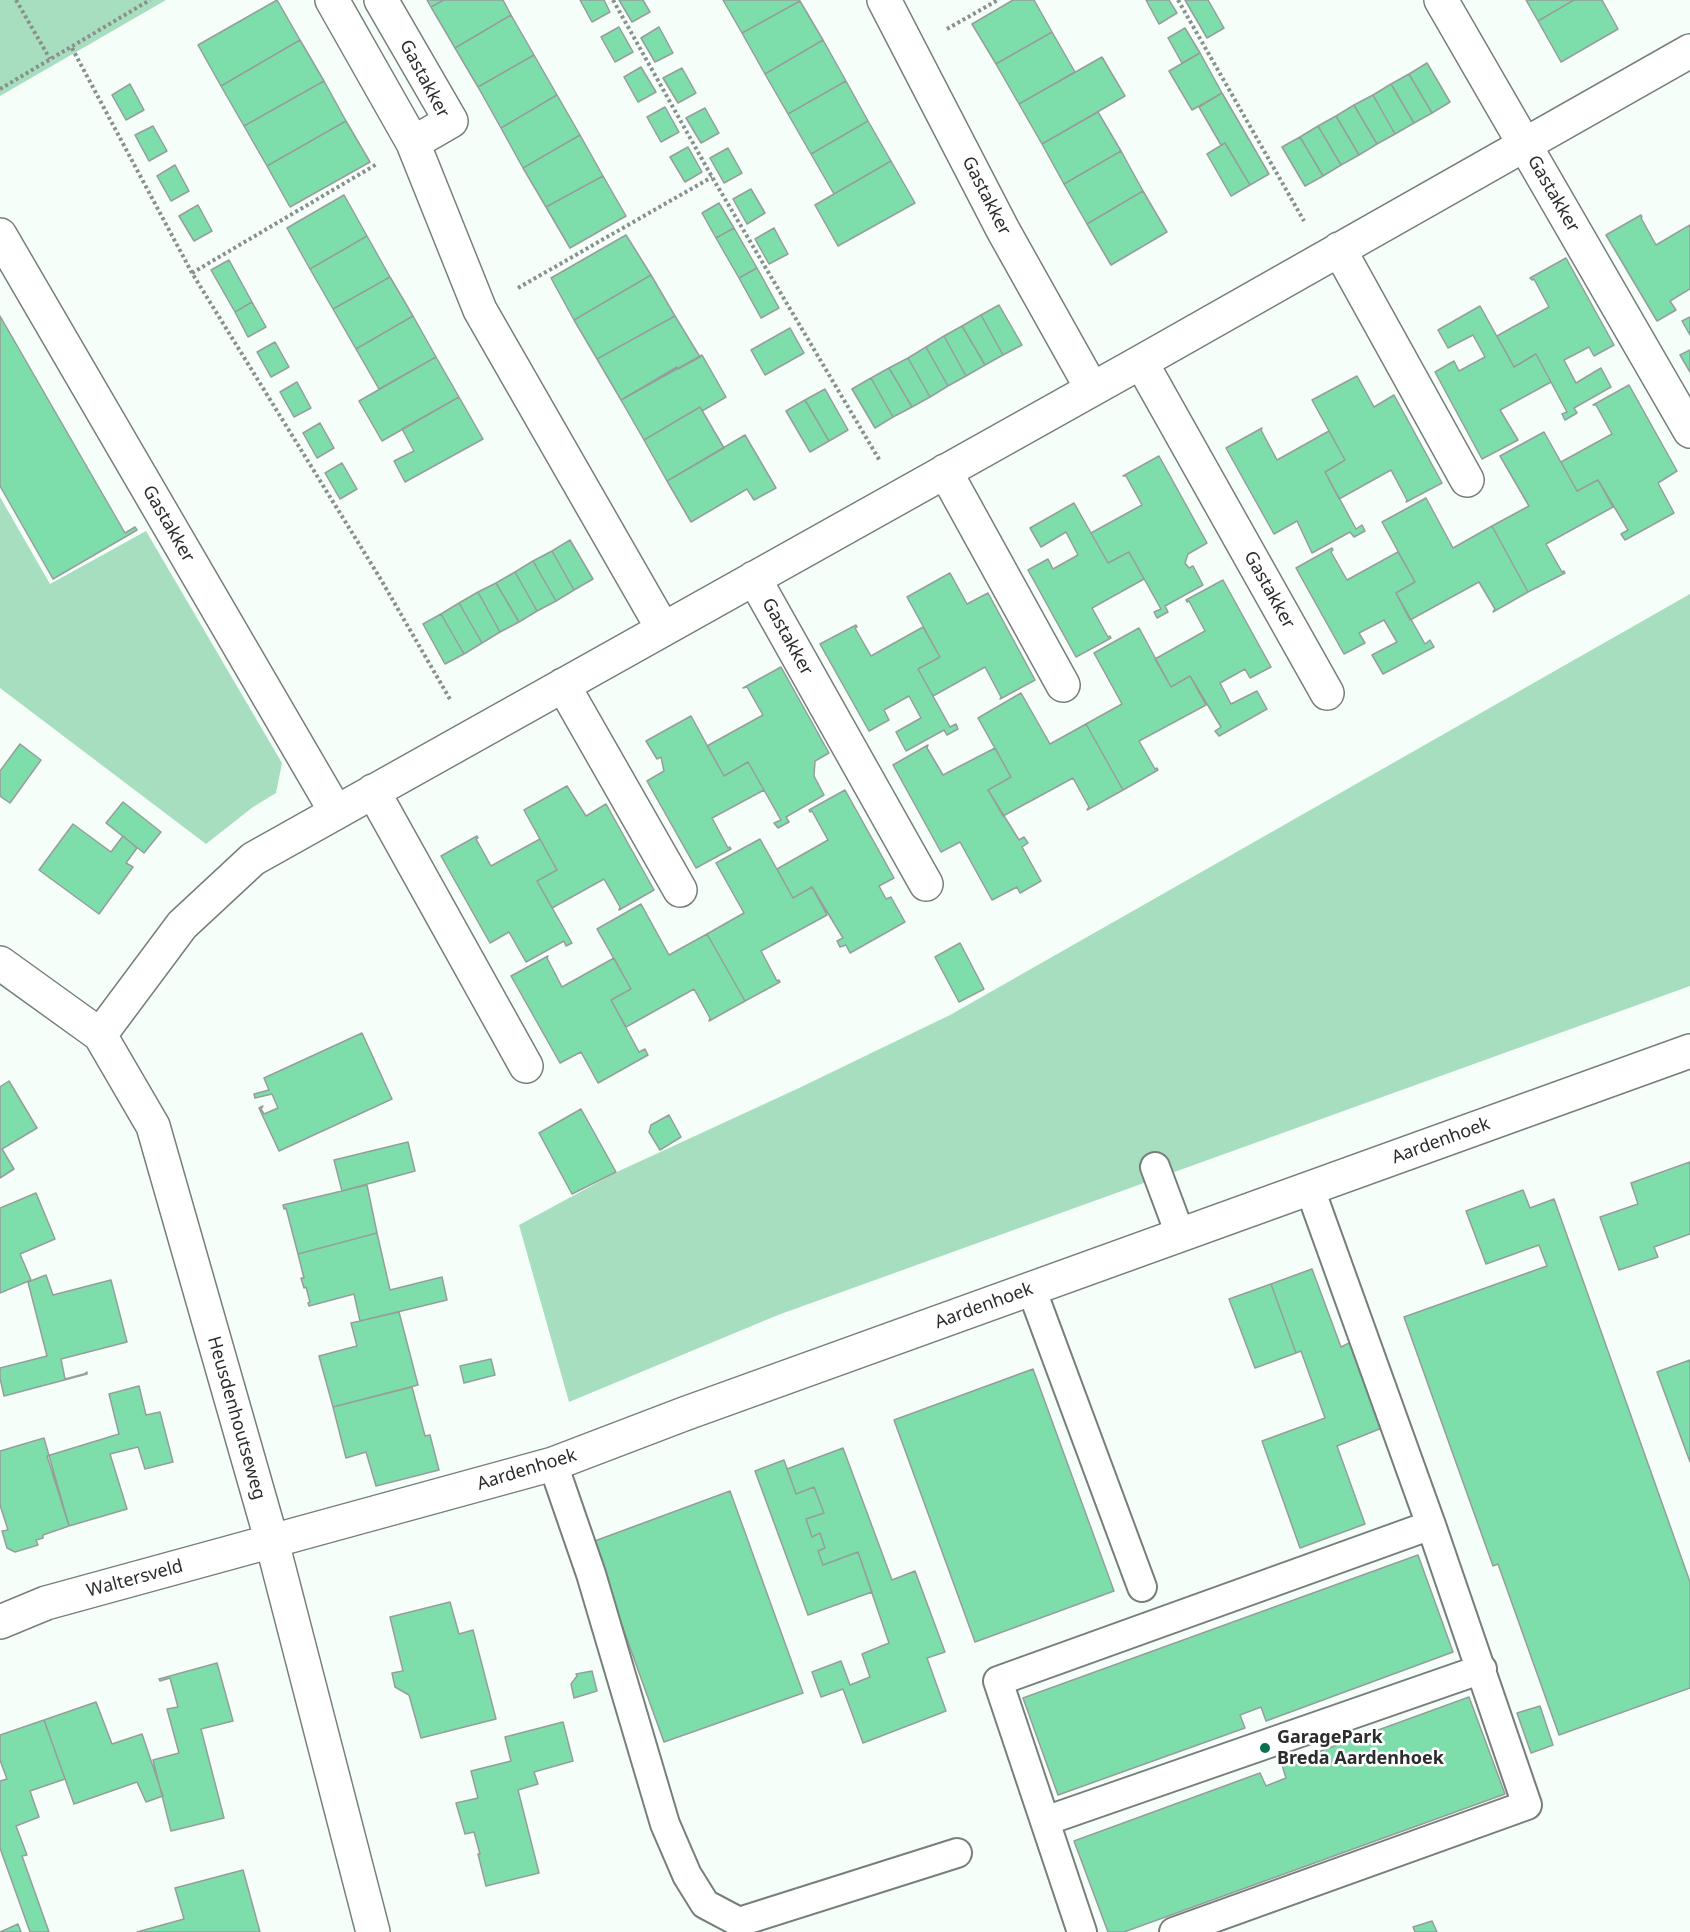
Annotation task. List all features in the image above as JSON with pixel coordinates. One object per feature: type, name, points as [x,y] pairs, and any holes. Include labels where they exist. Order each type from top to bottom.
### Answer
[{"type":"street","points":[[332,0],[413,143],[480,310],[663,629]]},
{"type":"street","name":"Gastakker","points":[[381,0],[451,121],[413,143]]},
{"type":"street","name":"Gastakker","points":[[884,0],[1003,230],[1092,389]]},
{"type":"street","name":"Gastakker","points":[[1441,0],[1690,431]]},
{"type":"street","name":"Gastakker","points":[[100,1035],[182,925],[253,859],[1141,362],[1690,51]]},
{"type":"street","name":"Gastakker","points":[[0,235],[336,812]]},
{"type":"street","points":[[1332,254],[1467,480]]},
{"type":"street","name":"Gastakker","points":[[1141,362],[1327,693]]},
{"type":"street","points":[[945,471],[1063,684]]},
{"type":"street","name":"Gastakker","points":[[754,578],[926,884]]},
{"type":"street","points":[[563,685],[680,890]]},
{"type":"street","points":[[373,791],[526,1066]]},
{"type":"street","name":"Heusdenhoutseweg","points":[[0,963],[100,1035],[153,1126],[272,1542],[373,1932]]},
{"type":"street","name":"Aardenhoek","points":[[272,1542],[554,1464],[684,1414],[1690,1051]]},
{"type":"street","name":"Waltersveld","points":[[0,1622],[46,1603],[272,1542]]},
{"type":"lane","points":[[1155,1167],[1180,1234]]},
{"type":"lane","points":[[1174,1932],[1527,1805],[1482,1669],[1310,1189]]},
{"type":"lane","points":[[1031,1288],[1142,1587]]},
{"type":"lane","points":[[554,1464],[591,1574],[665,1824],[687,1875],[705,1904],[739,1922],[957,1853]]},
{"type":"lane","points":[[1082,1932],[998,1681],[1431,1525]]},
{"type":"lane","points":[[1045,1821],[1482,1669]]},
{"type":"path","points":[[16,0],[50,59]]},
{"type":"path","points":[[0,89],[150,0]]},
{"type":"path","points":[[612,0],[712,177],[900,496]]},
{"type":"path","points":[[911,50],[998,0]]},
{"type":"path","points":[[1178,0],[1332,254]]},
{"type":"path","points":[[72,48],[192,273],[380,578],[471,736]]},
{"type":"path","points":[[192,273],[413,143]]},
{"type":"path","points":[[480,310],[712,177]]},
{"type":"green space","points":[[0,0],[166,0],[0,96]]},
{"type":"green space","points":[[0,497],[50,584],[146,531],[282,763],[276,793],[253,807],[206,844],[0,688]]},
{"type":"green space","points":[[1690,594],[1690,986],[778,1315],[569,1402],[519,1225],[619,1171],[950,1015]]},
{"type":"building","points":[[277,0],[300,40],[221,86],[198,45]]},
{"type":"building","points":[[427,0],[444,0],[431,7]]},
{"type":"building","points":[[444,0],[503,0],[511,15],[455,48],[431,7]]},
{"type":"building","points":[[580,0],[604,0],[610,12],[592,22]]},
{"type":"building","points":[[619,0],[643,0],[650,12],[632,22]]},
{"type":"building","points":[[723,0],[799,0],[800,1],[742,33]]},
{"type":"building","points":[[1013,0],[1034,0],[1052,32],[996,64],[972,24]]},
{"type":"building","points":[[1146,0],[1169,0],[1177,13],[1159,24]]},
{"type":"building","points":[[1185,0],[1208,0],[1224,28],[1207,38]]},
{"type":"building","points":[[1526,0],[1574,0],[1538,21]]},
{"type":"building","points":[[1574,0],[1602,0],[1618,29],[1561,62],[1538,21]]},
{"type":"building","points":[[800,1],[823,40],[765,74],[742,33]]},
{"type":"building","points":[[511,15],[534,55],[478,87],[455,48]]},
{"type":"building","points":[[619,27],[633,52],[615,62],[601,37]]},
{"type":"building","points":[[659,27],[673,53],[655,62],[641,38]]},
{"type":"building","points":[[1185,28],[1200,53],[1182,63],[1168,38]]},
{"type":"building","points":[[1052,32],[1075,72],[1019,104],[996,64]]},
{"type":"building","points":[[300,40],[324,81],[244,126],[221,86]]},
{"type":"building","points":[[823,40],[846,81],[788,114],[765,74]]},
{"type":"building","points":[[1200,53],[1222,93],[1192,110],[1169,71]]},
{"type":"building","points":[[534,55],[557,95],[501,128],[478,87]]},
{"type":"building","points":[[1102,57],[1125,96],[1042,144],[1019,104]]},
{"type":"building","points":[[1427,63],[1450,102],[1432,113],[1409,74]]},
{"type":"building","points":[[641,67],[656,92],[638,102],[624,77]]},
{"type":"building","points":[[682,68],[696,93],[678,103],[663,78]]},
{"type":"building","points":[[1409,74],[1432,113],[1414,123],[1391,84]]},
{"type":"building","points":[[324,81],[346,121],[267,166],[244,126]]},
{"type":"building","points":[[846,81],[868,121],[811,154],[788,114]]},
{"type":"building","points":[[130,84],[144,110],[126,120],[112,95]]},
{"type":"building","points":[[1391,84],[1414,123],[1395,134],[1373,95]]},
{"type":"building","points":[[1222,93],[1269,174],[1250,185],[1225,143],[1221,145],[1199,107]]},
{"type":"building","points":[[557,95],[580,135],[523,168],[501,128]]},
{"type":"building","points":[[1373,95],[1395,134],[1377,144],[1354,105]]},
{"type":"building","points":[[1354,105],[1377,144],[1359,155],[1336,116]]},
{"type":"building","points":[[665,107],[679,132],[661,142],[647,117]]},
{"type":"building","points":[[705,108],[719,133],[701,143],[686,118]]},
{"type":"building","points":[[1098,112],[1121,151],[1064,184],[1042,144]]},
{"type":"building","points":[[1336,116],[1359,155],[1341,165],[1318,126]]},
{"type":"building","points":[[346,121],[370,162],[290,207],[267,166]]},
{"type":"building","points":[[868,121],[891,161],[834,194],[811,154]]},
{"type":"building","points":[[153,126],[167,151],[149,161],[135,135]]},
{"type":"building","points":[[1318,126],[1341,165],[1323,176],[1300,137]]},
{"type":"building","points":[[580,135],[603,176],[546,207],[523,168]]},
{"type":"building","points":[[1300,137],[1323,176],[1305,186],[1282,147]]},
{"type":"building","points":[[1225,143],[1250,185],[1231,196],[1207,154]]},
{"type":"building","points":[[688,147],[702,172],[685,182],[670,157]]},
{"type":"building","points":[[728,148],[742,173],[724,183],[710,158]]},
{"type":"building","points":[[1121,151],[1143,191],[1087,224],[1064,184]]},
{"type":"building","points":[[891,161],[915,203],[838,246],[815,205]]},
{"type":"building","points":[[175,165],[189,191],[171,201],[157,176]]},
{"type":"building","points":[[603,176],[626,216],[570,248],[546,207]]},
{"type":"building","points":[[751,189],[765,213],[747,224],[733,199]]},
{"type":"building","points":[[1143,191],[1167,232],[1111,265],[1087,224]]},
{"type":"building","points":[[344,195],[367,236],[310,269],[287,228]]},
{"type":"building","points":[[719,203],[734,228],[716,238],[702,213]]},
{"type":"building","points":[[198,205],[212,231],[194,241],[179,216]]},
{"type":"building","points":[[1641,215],[1656,245],[1690,225],[1690,289],[1670,301],[1676,310],[1657,321],[1606,235]]},
{"type":"building","points":[[734,228],[757,268],[739,278],[716,238]]},
{"type":"building","points":[[774,228],[788,254],[769,264],[755,239]]},
{"type":"building","points":[[626,235],[651,275],[574,320],[551,278]]},
{"type":"building","points":[[367,236],[390,277],[333,309],[310,269]]},
{"type":"building","points":[[1566,258],[1614,345],[1594,356],[1589,347],[1564,360],[1576,383],[1601,368],[1611,387],[1574,408],[1577,413],[1565,420],[1562,414],[1567,412],[1536,354],[1514,367],[1497,336],[1549,307],[1534,279],[1530,278]]},
{"type":"building","points":[[229,260],[252,302],[235,312],[211,270]]},
{"type":"building","points":[[757,268],[779,308],[761,318],[739,278]]},
{"type":"building","points":[[651,275],[675,316],[597,359],[574,320]]},
{"type":"building","points":[[390,277],[413,316],[356,349],[333,309]]},
{"type":"building","points":[[252,302],[266,327],[248,337],[235,312]]},
{"type":"building","points":[[999,305],[1022,345],[1003,355],[981,315]]},
{"type":"building","points":[[1480,306],[1514,367],[1536,354],[1551,382],[1500,410],[1518,440],[1482,459],[1435,372],[1454,361],[1459,371],[1485,357],[1473,335],[1448,348],[1438,330]]},
{"type":"building","points":[[981,315],[1003,355],[985,365],[962,326]]},
{"type":"building","points":[[0,316],[125,533],[135,527],[137,530],[53,579],[0,486]]},
{"type":"building","points":[[413,316],[436,357],[379,389],[356,349]]},
{"type":"building","points":[[675,316],[700,357],[678,369],[677,367],[621,400],[597,359]]},
{"type":"building","points":[[1690,317],[1690,335],[1682,321]]},
{"type":"building","points":[[962,326],[985,365],[966,376],[944,336]]},
{"type":"building","points":[[790,328],[804,353],[765,375],[751,350]]},
{"type":"building","points":[[944,336],[966,376],[948,386],[926,347]]},
{"type":"building","points":[[275,342],[289,367],[271,377],[257,352]]},
{"type":"building","points":[[926,347],[948,386],[930,397],[908,358]]},
{"type":"building","points":[[1690,350],[1690,372],[1680,355]]},
{"type":"building","points":[[702,355],[726,397],[702,411],[700,407],[644,440],[621,400]]},
{"type":"building","points":[[436,357],[459,397],[382,441],[359,401]]},
{"type":"building","points":[[908,358],[930,397],[912,407],[889,368]]},
{"type":"building","points":[[889,368],[912,407],[893,417],[871,378]]},
{"type":"building","points":[[1357,376],[1374,407],[1394,395],[1442,483],[1406,502],[1391,470],[1339,499],[1325,472],[1345,460],[1312,400]]},
{"type":"building","points":[[871,378],[893,417],[875,428],[852,389]]},
{"type":"building","points":[[297,382],[311,408],[294,417],[280,392]]},
{"type":"building","points":[[1629,385],[1677,471],[1658,483],[1674,513],[1625,540],[1621,534],[1628,530],[1598,480],[1577,491],[1561,462],[1612,434],[1596,405],[1593,405]]},
{"type":"building","points":[[825,389],[848,430],[829,441],[805,400]]},
{"type":"building","points":[[459,397],[483,439],[405,482],[394,461],[414,451],[402,429]]},
{"type":"building","points":[[805,400],[829,441],[810,452],[786,411]]},
{"type":"building","points":[[700,407],[724,448],[667,481],[644,440]]},
{"type":"building","points":[[320,423],[334,448],[317,458],[303,433]]},
{"type":"building","points":[[1262,428],[1277,460],[1329,431],[1345,460],[1325,472],[1356,529],[1362,525],[1365,531],[1354,537],[1350,532],[1312,553],[1297,521],[1274,534],[1226,448]]},
{"type":"building","points":[[1544,432],[1577,491],[1598,480],[1613,507],[1546,544],[1562,572],[1565,573],[1528,592],[1492,526],[1529,506],[1500,456]]},
{"type":"building","points":[[745,435],[776,488],[754,500],[747,489],[691,522],[667,481]]},
{"type":"building","points":[[1159,456],[1207,543],[1188,554],[1185,563],[1189,568],[1193,566],[1203,585],[1165,606],[1168,612],[1157,618],[1154,612],[1161,609],[1129,552],[1108,563],[1091,533],[1142,505],[1126,476],[1123,476]]},
{"type":"building","points":[[342,463],[357,489],[340,499],[325,473]]},
{"type":"building","points":[[1426,498],[1453,548],[1492,526],[1528,592],[1493,612],[1495,609],[1479,582],[1410,620],[1396,593],[1415,582],[1382,522]]},
{"type":"building","points":[[1074,503],[1108,563],[1129,552],[1144,579],[1092,608],[1108,637],[1111,638],[1076,657],[1028,570],[1048,559],[1053,569],[1078,555],[1066,532],[1041,547],[1030,528]]},
{"type":"building","points":[[570,540],[593,579],[574,590],[552,551]]},
{"type":"building","points":[[1332,548],[1331,552],[1347,580],[1398,552],[1415,582],[1396,593],[1425,644],[1430,640],[1434,647],[1383,674],[1372,655],[1397,642],[1384,620],[1359,633],[1365,643],[1344,654],[1296,568]]},
{"type":"building","points":[[552,551],[574,590],[556,601],[533,561]]},
{"type":"building","points":[[533,561],[556,601],[537,611],[515,572]]},
{"type":"building","points":[[515,572],[537,611],[519,622],[496,583]]},
{"type":"building","points":[[950,573],[967,604],[988,593],[1035,680],[1000,699],[985,667],[933,696],[918,669],[940,657],[907,597]]},
{"type":"building","points":[[1223,580],[1271,667],[1250,678],[1245,669],[1220,683],[1231,704],[1257,691],[1267,709],[1219,736],[1215,731],[1221,727],[1190,676],[1171,687],[1155,659],[1205,631],[1189,601],[1186,600]]},
{"type":"building","points":[[496,583],[519,622],[500,632],[478,592]]},
{"type":"building","points":[[478,592],[500,632],[482,643],[459,603]]},
{"type":"building","points":[[459,603],[482,643],[464,654],[441,614]]},
{"type":"building","points":[[441,614],[464,654],[445,664],[423,624]]},
{"type":"building","points":[[856,625],[855,628],[871,656],[923,627],[940,657],[918,669],[950,727],[956,724],[958,729],[947,735],[944,730],[906,751],[896,732],[921,718],[909,696],[884,710],[889,720],[869,731],[820,644]]},
{"type":"building","points":[[1139,628],[1171,687],[1190,676],[1206,705],[1139,741],[1155,769],[1158,770],[1123,790],[1086,724],[1122,704],[1094,653]]},
{"type":"building","points":[[781,667],[829,753],[815,761],[814,776],[824,795],[786,817],[789,822],[778,828],[774,823],[781,820],[748,762],[724,776],[707,746],[763,715],[747,687],[743,688]]},
{"type":"building","points":[[1021,693],[1050,744],[1086,724],[1123,790],[1087,810],[1089,807],[1073,778],[1003,816],[988,790],[1011,777],[978,718]]},
{"type":"building","points":[[691,716],[724,776],[748,762],[764,790],[712,818],[728,848],[731,849],[696,868],[647,781],[664,771],[661,757],[657,759],[646,741]]},
{"type":"building","points":[[20,744],[41,760],[10,803],[0,796],[0,771]]},
{"type":"building","points":[[928,745],[927,748],[943,775],[995,748],[1011,777],[988,790],[1019,840],[1024,837],[1028,843],[1022,847],[1041,881],[1020,893],[1017,887],[992,900],[960,842],[941,852],[893,765]]},
{"type":"building","points":[[567,786],[586,816],[606,804],[654,890],[619,910],[620,907],[604,879],[552,908],[537,881],[557,870],[524,810]]},
{"type":"building","points":[[845,790],[894,878],[879,886],[886,899],[891,897],[905,922],[850,953],[846,945],[840,947],[837,941],[843,938],[812,887],[793,898],[777,869],[828,840],[812,811],[809,810]]},
{"type":"building","points":[[123,802],[161,832],[144,853],[106,823]]},
{"type":"building","points":[[73,824],[111,852],[123,836],[137,848],[126,863],[133,867],[99,914],[39,870]]},
{"type":"building","points":[[477,836],[476,839],[491,866],[540,839],[557,870],[537,881],[572,943],[566,946],[564,941],[526,962],[509,932],[490,943],[441,856]]},
{"type":"building","points":[[760,839],[793,898],[812,887],[827,915],[761,951],[777,981],[780,982],[745,1001],[707,934],[744,913],[716,863]]},
{"type":"building","points":[[641,904],[669,955],[707,934],[745,1001],[709,1021],[710,1018],[694,989],[626,1027],[611,1000],[631,989],[597,929]]},
{"type":"building","points":[[960,943],[984,989],[959,1002],[935,957]]},
{"type":"building","points":[[548,956],[562,987],[614,958],[631,989],[611,1000],[639,1052],[645,1049],[648,1055],[598,1083],[581,1052],[560,1063],[511,976]]},
{"type":"building","points":[[362,1033],[392,1099],[279,1151],[259,1108],[263,1106],[261,1109],[264,1114],[278,1108],[272,1094],[255,1098],[254,1094],[269,1090],[264,1078]]},
{"type":"building","points":[[9,1081],[37,1128],[2,1149],[14,1169],[0,1178],[0,1087]]},
{"type":"building","points":[[581,1109],[616,1172],[572,1194],[539,1133]]},
{"type":"building","points":[[669,1115],[681,1137],[660,1150],[649,1132],[651,1125]]},
{"type":"building","points":[[408,1142],[415,1171],[342,1191],[334,1160]]},
{"type":"building","points":[[1690,1162],[1690,1234],[1654,1247],[1658,1257],[1619,1270],[1600,1217],[1638,1204],[1631,1183]]},
{"type":"building","points":[[367,1185],[377,1233],[298,1254],[286,1208],[284,1209],[283,1205]]},
{"type":"building","points":[[1523,1190],[1530,1208],[1554,1199],[1690,1582],[1690,1688],[1559,1735],[1498,1564],[1493,1566],[1404,1317],[1547,1266],[1539,1245],[1486,1264],[1466,1211]]},
{"type":"building","points":[[36,1193],[55,1239],[20,1254],[31,1280],[0,1293],[0,1208]]},
{"type":"building","points":[[377,1233],[390,1290],[442,1277],[447,1300],[360,1321],[354,1294],[309,1306],[306,1287],[304,1288],[301,1278],[304,1278],[298,1254]]},
{"type":"building","points":[[1312,1269],[1341,1347],[1351,1342],[1382,1428],[1337,1446],[1365,1524],[1300,1548],[1262,1441],[1325,1418],[1301,1351],[1296,1353],[1271,1284]]},
{"type":"building","points":[[46,1275],[53,1295],[111,1280],[127,1342],[61,1359],[65,1379],[87,1372],[87,1374],[4,1396],[0,1368],[47,1356],[28,1282]]},
{"type":"building","points":[[1271,1284],[1296,1353],[1255,1368],[1229,1299]]},
{"type":"building","points":[[399,1312],[418,1385],[333,1407],[319,1356],[357,1346],[351,1323]]},
{"type":"building","points":[[491,1359],[495,1375],[464,1383],[460,1366]]},
{"type":"building","points":[[1690,1360],[1690,1462],[1657,1372]]},
{"type":"building","points":[[1033,1369],[1114,1591],[975,1642],[894,1420]]},
{"type":"building","points":[[139,1386],[146,1415],[160,1412],[173,1462],[145,1469],[138,1447],[110,1454],[127,1509],[69,1526],[47,1456],[119,1434],[109,1394]]},
{"type":"building","points":[[412,1387],[425,1436],[430,1435],[439,1470],[376,1486],[366,1452],[346,1458],[333,1407]]},
{"type":"building","points":[[44,1438],[69,1526],[43,1535],[43,1538],[36,1540],[38,1545],[15,1552],[7,1548],[2,1531],[8,1530],[0,1505],[0,1451]]},
{"type":"building","points":[[843,1448],[892,1580],[915,1571],[945,1652],[927,1658],[946,1711],[863,1743],[843,1689],[821,1697],[812,1672],[841,1661],[850,1685],[870,1677],[862,1654],[889,1643],[858,1552],[823,1565],[818,1551],[825,1548],[820,1533],[812,1537],[806,1519],[824,1513],[814,1487],[796,1494],[787,1469]]},
{"type":"building","points":[[784,1460],[796,1494],[814,1487],[824,1513],[806,1519],[812,1537],[820,1533],[825,1548],[818,1551],[823,1565],[858,1552],[872,1592],[808,1615],[755,1471]]},
{"type":"building","points":[[730,1491],[803,1693],[664,1742],[592,1542]]},
{"type":"building","points":[[1418,1555],[1453,1652],[1266,1721],[1261,1707],[1240,1715],[1245,1728],[1058,1795],[1023,1698]]},
{"type":"building","points":[[450,1602],[459,1634],[473,1630],[496,1719],[421,1738],[409,1695],[395,1687],[392,1673],[403,1671],[390,1617]]},
{"type":"building","points":[[217,1663],[233,1721],[201,1729],[224,1818],[171,1831],[153,1760],[179,1753],[167,1709],[178,1707],[170,1678],[160,1681],[159,1679]]},
{"type":"building","points":[[592,1671],[597,1691],[574,1698],[571,1684],[576,1674]]},
{"type":"building","points":[[1469,1697],[1505,1794],[1124,1932],[1108,1932],[1074,1841],[1260,1773],[1266,1786],[1286,1778],[1282,1765]]},
{"type":"building","points":[[96,1702],[112,1744],[142,1734],[163,1796],[146,1802],[137,1782],[74,1804],[44,1720]]},
{"type":"building","points":[[1540,1706],[1553,1745],[1531,1753],[1517,1713]]},
{"type":"building","points":[[44,1720],[65,1779],[30,1791],[39,1817],[16,1826],[27,1855],[22,1856],[49,1932],[30,1932],[0,1848],[0,1781],[7,1779],[0,1760],[0,1735]]},
{"type":"building","points":[[563,1722],[573,1761],[534,1772],[538,1784],[518,1790],[539,1873],[486,1886],[474,1832],[465,1834],[456,1803],[478,1798],[471,1771],[511,1761],[505,1737]]},
{"type":"building","points":[[243,1870],[260,1932],[137,1932],[184,1919],[175,1888]]},
{"type":"building","points":[[1432,1921],[1437,1932],[1415,1932],[1413,1927]]},
{"type":"building","points":[[18,1924],[21,1932],[0,1932]]},
{"type":"place","name":"GaragePark Breda Aardenhoek","points":[[1265,1748]]}]
